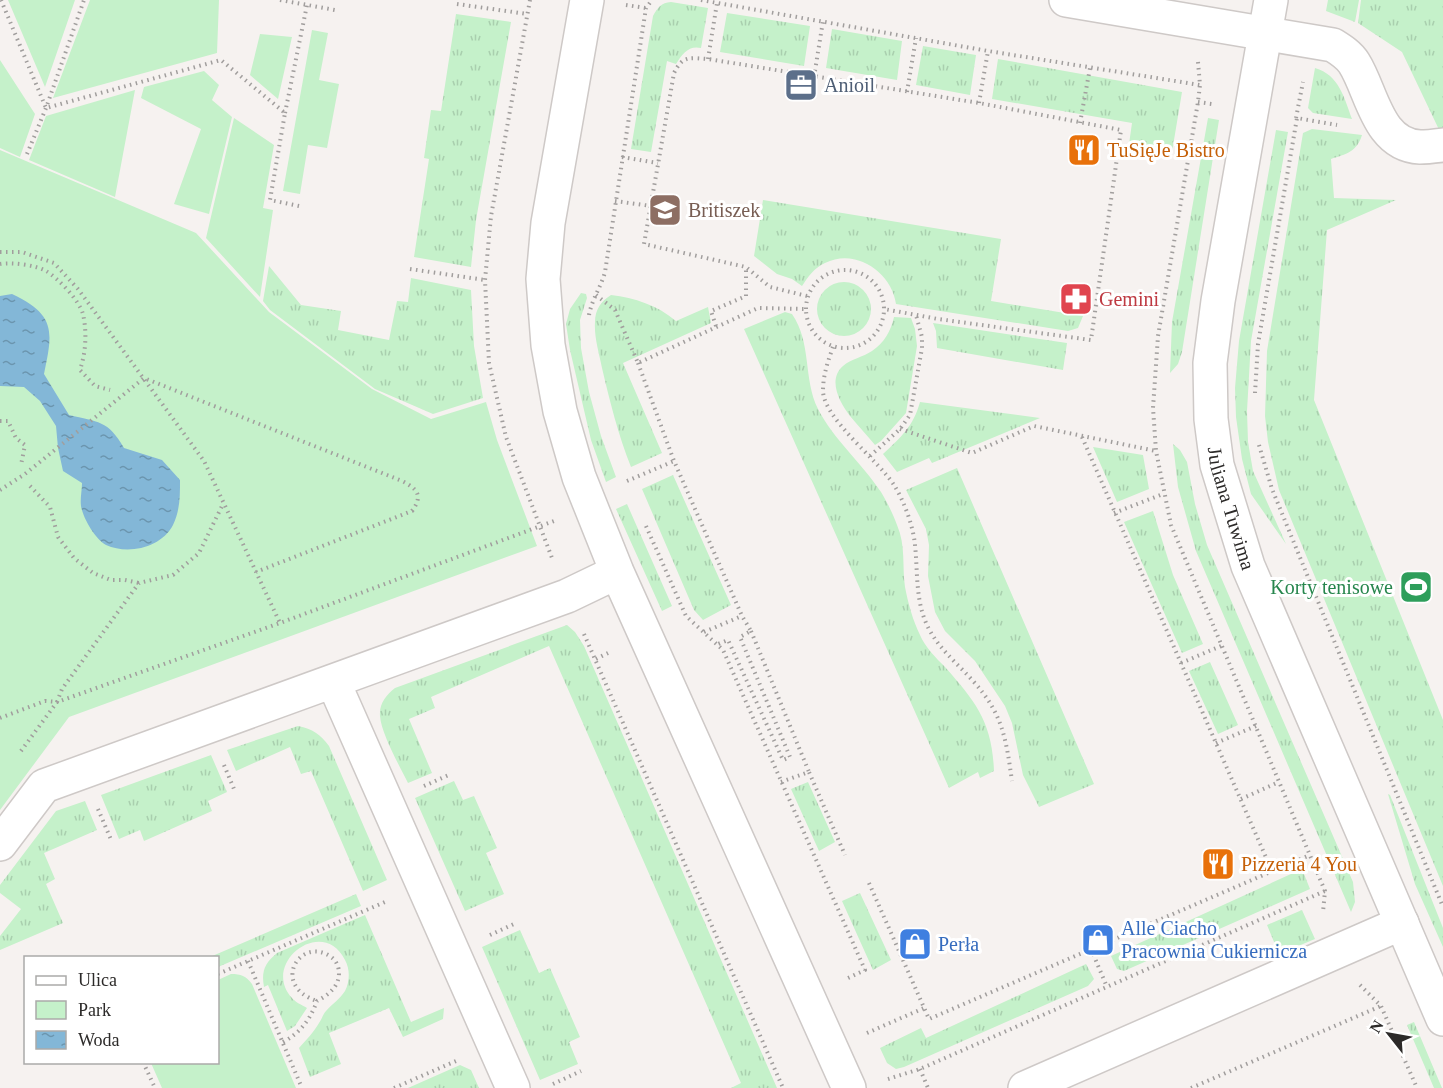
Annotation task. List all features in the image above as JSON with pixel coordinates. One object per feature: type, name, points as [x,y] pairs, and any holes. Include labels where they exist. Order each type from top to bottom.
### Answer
[{"type":"street","points":[[587,0],[548,223],[543,279],[548,345],[560,411],[579,477],[617,572],[849,1088]]},
{"type":"street","points":[[1065,0],[1333,45],[1354,62],[1383,125],[1390,134],[1418,147],[1443,145]]},
{"type":"street","name":"Juliana Tuwima","points":[[1271,0],[1218,301],[1210,363],[1211,419],[1217,465],[1248,566],[1443,1019]]},
{"type":"street","points":[[0,844],[44,786],[567,596],[617,572]]},
{"type":"street","points":[[333,681],[513,1088]]},
{"type":"street","points":[[1025,1088],[1402,923]]},
{"type":"path","points":[[1,0],[46,108]]},
{"type":"path","points":[[27,154],[46,108],[84,0]]},
{"type":"path","points":[[280,0],[335,10]]},
{"type":"path","points":[[588,319],[591,303],[601,287],[605,272],[646,9],[652,0]]},
{"type":"path","points":[[700,0],[988,51],[1200,85]]},
{"type":"path","points":[[708,59],[717,3]]},
{"type":"path","points":[[457,4],[528,14]]},
{"type":"path","points":[[298,206],[270,200],[307,5]]},
{"type":"path","points":[[814,77],[823,21]]},
{"type":"path","points":[[907,92],[916,38]]},
{"type":"path","points":[[979,103],[988,51]]},
{"type":"path","points":[[807,296],[770,287],[746,267],[645,244],[674,73],[678,64],[686,58],[708,59],[979,103],[1121,130],[1091,339],[884,309]]},
{"type":"path","points":[[46,108],[221,60],[285,113]]},
{"type":"path","points":[[1080,123],[1090,68]]},
{"type":"path","points":[[1254,400],[1258,344],[1297,118],[1348,126]]},
{"type":"path","points":[[622,157],[658,163]]},
{"type":"path","points":[[615,201],[651,206]]},
{"type":"path","points":[[0,252],[22,252],[54,263],[78,289],[204,461],[280,623]]},
{"type":"path","points":[[0,264],[10,262],[45,270],[68,291],[82,312],[86,342],[80,370],[94,386],[110,390]]},
{"type":"path","points":[[45,270],[54,263]]},
{"type":"path","points":[[716,326],[711,311],[746,296],[746,267]]},
{"type":"path","points":[[410,269],[484,280]]},
{"type":"path","points":[[845,269],[857,271],[877,286],[882,297],[883,321],[877,333],[868,341],[845,349],[833,347],[822,341],[807,321],[805,309],[807,296],[813,285],[822,277],[845,269]]},
{"type":"path","points":[[596,295],[615,310],[638,363],[674,461],[742,616],[751,631],[845,855]]},
{"type":"path","points":[[638,363],[758,308],[805,309]]},
{"type":"path","points":[[870,456],[900,429],[910,415],[922,348],[922,337],[916,315]]},
{"type":"path","points":[[833,347],[825,372],[823,394],[830,410],[894,485],[913,530],[918,594],[928,628],[943,649],[988,699],[1001,723],[1007,744],[1012,781]]},
{"type":"path","points":[[0,490],[26,474],[144,378]]},
{"type":"path","points":[[144,378],[402,481],[414,487],[418,494],[417,503],[412,511],[256,572]]},
{"type":"path","points":[[0,421],[8,421],[16,438],[25,445],[21,465]]},
{"type":"path","points":[[900,429],[972,453],[1035,426],[1156,451]]},
{"type":"path","points":[[1082,437],[1272,871]]},
{"type":"path","points":[[1258,441],[1263,466],[1272,489],[1443,907]]},
{"type":"path","points":[[627,480],[674,461]]},
{"type":"path","points":[[623,471],[630,489]]},
{"type":"path","points":[[30,486],[51,507],[58,537],[74,558],[93,573],[111,580],[139,583],[173,575],[199,553],[224,502]]},
{"type":"path","points":[[1114,513],[1163,494]]},
{"type":"path","points":[[644,521],[686,616],[723,650],[865,970],[840,981]]},
{"type":"path","points":[[0,718],[45,701],[57,702],[540,527]]},
{"type":"path","points":[[19,754],[57,702],[62,689],[139,583]]},
{"type":"path","points":[[704,633],[742,616]]},
{"type":"path","points":[[717,645],[728,640],[783,760],[790,758],[740,637],[751,631]]},
{"type":"path","points":[[1181,663],[1221,646]]},
{"type":"path","points":[[1216,743],[1256,726]]},
{"type":"path","points":[[221,758],[234,789]]},
{"type":"path","points":[[781,783],[809,772]]},
{"type":"path","points":[[418,788],[451,774]]},
{"type":"path","points":[[1240,799],[1279,782]]},
{"type":"path","points":[[95,802],[112,842]]},
{"type":"path","points":[[870,883],[929,1019],[1310,855]]},
{"type":"path","points":[[884,1080],[920,1069],[1325,891]]},
{"type":"path","points":[[219,974],[390,899]]},
{"type":"path","points":[[484,938],[516,923]]},
{"type":"path","points":[[1091,949],[1107,987]]},
{"type":"path","points":[[283,1042],[304,1026],[317,1001],[329,995],[336,984],[339,972],[335,960],[324,952],[312,951],[301,956],[294,966],[292,979],[296,990],[305,997],[317,1001]]},
{"type":"path","points":[[248,961],[302,1088]]},
{"type":"path","points":[[1191,1088],[1381,1006]]},
{"type":"path","points":[[864,1035],[924,1008]]},
{"type":"path","points":[[394,1088],[459,1059]]},
{"type":"path","points":[[144,1064],[154,1088]]},
{"type":"path","points":[[920,1069],[928,1088]]},
{"type":"path","points":[[544,1088],[581,1071]]},
{"type":"green space","points":[[8,0],[75,0],[45,87]]},
{"type":"green space","points":[[90,0],[219,0],[217,53],[53,98]]},
{"type":"green space","points":[[1328,0],[1359,0],[1355,22],[1326,11]]},
{"type":"green space","points":[[1361,0],[1443,0],[1443,138],[1402,52],[1358,23]]},
{"type":"green space","points":[[671,2],[708,8],[701,48],[689,49],[676,64],[667,61],[651,152],[631,149],[653,16],[660,6]]},
{"type":"green space","points":[[727,13],[810,26],[804,66],[720,52]]},
{"type":"green space","points":[[456,14],[511,22],[476,220],[471,267],[414,257],[429,159],[424,158],[431,110],[441,111]]},
{"type":"green space","points":[[832,29],[902,41],[897,80],[826,68]]},
{"type":"green space","points":[[312,30],[328,33],[319,80],[339,84],[327,148],[308,145],[300,194],[283,191]]},
{"type":"green space","points":[[260,34],[292,37],[278,99],[250,75]]},
{"type":"green space","points":[[923,46],[976,55],[970,95],[916,85]]},
{"type":"green space","points":[[998,59],[1182,92],[1171,158],[1128,151],[1132,123],[992,99]]},
{"type":"green space","points":[[0,60],[35,114],[20,157],[0,148]]},
{"type":"green space","points":[[1315,68],[1323,71],[1335,81],[1352,119],[1313,113],[1308,108]]},
{"type":"green space","points":[[204,71],[219,85],[212,100],[232,117],[209,214],[174,204],[201,129],[141,98],[144,87]]},
{"type":"green space","points":[[135,90],[115,197],[29,160],[46,116]]},
{"type":"green space","points":[[234,118],[274,145],[263,208],[273,210],[260,297],[206,238]]},
{"type":"green space","points":[[1208,118],[1219,120],[1182,352],[1178,364],[1170,373],[1172,322]]},
{"type":"green space","points":[[1312,129],[1362,135],[1354,149],[1331,159],[1334,198],[1396,200],[1327,230],[1314,400],[1443,720],[1443,886],[1279,490],[1268,442],[1265,416],[1267,351],[1303,133]]},
{"type":"green space","points":[[1276,130],[1288,132],[1251,341],[1247,411],[1248,442],[1253,471],[1286,544],[1251,494],[1242,459],[1236,417],[1235,388],[1239,341]]},
{"type":"green space","points":[[0,150],[196,233],[269,312],[372,389],[431,419],[486,402],[497,440],[537,546],[69,717],[0,810]]},
{"type":"green space","points":[[763,200],[1001,239],[991,301],[1083,316],[1078,328],[1068,331],[896,304],[888,282],[880,273],[871,266],[849,258],[837,259],[821,265],[802,286],[792,279],[777,274],[754,256]]},
{"type":"green space","points":[[269,266],[301,305],[341,311],[338,330],[389,340],[397,301],[408,302],[411,278],[471,290],[474,346],[483,398],[433,414],[375,389],[270,310],[263,301]]},
{"type":"green space","points":[[844,282],[854,284],[863,290],[869,299],[871,309],[869,319],[863,328],[854,334],[844,336],[834,334],[825,328],[819,319],[817,309],[819,299],[825,290],[834,284]]},
{"type":"green space","points":[[581,293],[586,294],[587,298],[580,320],[581,348],[589,392],[601,436],[616,477],[606,482],[591,440],[566,324],[570,309]]},
{"type":"green space","points":[[611,295],[645,303],[676,321],[708,307],[711,323],[623,363],[662,453],[631,467],[611,406],[595,333],[597,310]]},
{"type":"green space","points":[[785,312],[792,314],[798,325],[805,349],[810,386],[818,409],[832,431],[881,492],[894,517],[902,541],[905,587],[913,618],[922,639],[974,702],[986,726],[993,754],[994,771],[980,778],[978,772],[949,788],[744,329]]},
{"type":"green space","points":[[894,317],[911,318],[917,346],[906,413],[875,445],[842,405],[837,391],[836,378],[843,366],[880,344],[889,332]]},
{"type":"green space","points":[[933,323],[1067,343],[1063,370],[937,348]]},
{"type":"green space","points":[[920,402],[1040,418],[932,463],[929,458],[897,472],[883,454],[910,425]]},
{"type":"green space","points":[[1173,444],[1180,450],[1187,462],[1195,504],[1207,545],[1353,882],[1355,902],[1351,912],[1196,551],[1178,487]]},
{"type":"green space","points":[[1093,447],[1143,455],[1149,489],[1117,502]]},
{"type":"green space","points":[[957,468],[1094,784],[1039,807],[1023,775],[1012,723],[1005,706],[975,661],[945,631],[935,612],[928,576],[929,545],[926,529],[906,490]]},
{"type":"green space","points":[[673,475],[731,605],[703,620],[694,610],[642,489]]},
{"type":"green space","points":[[627,504],[672,606],[662,611],[616,509]]},
{"type":"green space","points":[[1153,511],[1173,575],[1203,644],[1182,653],[1124,522]]},
{"type":"green space","points":[[567,625],[575,632],[584,646],[777,1088],[731,1088],[741,1083],[549,646],[431,697],[435,708],[409,719],[432,773],[408,783],[391,750],[381,723],[380,712],[384,700],[395,688]]},
{"type":"green space","points":[[1210,662],[1238,725],[1218,734],[1189,671]]},
{"type":"green space","points":[[298,726],[316,733],[329,746],[387,880],[363,891],[311,771],[301,774],[290,747],[236,771],[227,750]]},
{"type":"green space","points":[[211,755],[227,792],[208,801],[212,811],[144,841],[140,830],[119,839],[101,795]]},
{"type":"green space","points":[[454,781],[463,800],[474,796],[497,848],[486,853],[504,894],[465,911],[415,798]]},
{"type":"green space","points":[[808,782],[835,842],[819,851],[791,789]]},
{"type":"green space","points":[[1388,794],[1443,928],[1443,947],[1415,884]]},
{"type":"green space","points":[[85,801],[97,830],[44,853],[55,879],[46,884],[63,923],[0,950],[0,936],[21,909],[0,893],[0,885],[56,811]]},
{"type":"green space","points":[[1302,869],[1310,889],[1124,971],[1117,969],[1111,956]]},
{"type":"green space","points":[[860,893],[891,960],[873,970],[842,901]]},
{"type":"green space","points":[[356,894],[361,906],[219,967],[219,956],[212,956]]},
{"type":"green space","points":[[1302,910],[1315,939],[1279,954],[1267,925]]},
{"type":"green space","points":[[365,915],[411,1022],[444,1008],[443,1019],[403,1037],[389,1008],[329,1033],[341,1064],[310,1077],[299,1048],[315,1030],[325,1012],[345,991],[349,979],[347,964],[335,947],[323,942],[310,943],[298,949],[289,959],[284,971],[284,984],[293,999],[307,1008],[295,1026],[287,1031],[268,985],[264,987],[265,968],[269,960],[277,953]]},
{"type":"green space","points":[[520,930],[539,973],[550,968],[580,1037],[569,1042],[578,1064],[540,1080],[482,947]]},
{"type":"green space","points":[[1086,964],[1094,979],[1088,986],[904,1067],[896,1069],[887,1063],[880,1048],[921,1028],[926,1038]]},
{"type":"green space","points":[[231,974],[238,974],[252,984],[296,1088],[162,1088],[151,1064],[219,1064],[219,980]]},
{"type":"green space","points":[[1414,1022],[1442,1088],[1434,1088],[1407,1025]]},
{"type":"green space","points":[[460,1065],[471,1070],[479,1088],[408,1088]]},
{"type":"water","points":[[12,294],[37,309],[44,317],[48,326],[49,346],[44,374],[69,415],[88,419],[107,427],[124,448],[162,460],[180,480],[180,498],[175,519],[168,533],[161,539],[143,547],[124,549],[106,545],[98,538],[82,511],[82,483],[63,471],[56,426],[40,401],[24,387],[0,386],[0,296]]},
{"type":"place","name":"Anioil","points":[[801,85]]},
{"type":"place","name":"TuSięJe Bistro","points":[[1084,150]]},
{"type":"place","name":"Britiszek","points":[[665,210]]},
{"type":"place","name":"Gemini","points":[[1076,299]]},
{"type":"place","name":"Korty tenisowe","points":[[1416,587]]},
{"type":"place","name":"Pizzeria 4 You","points":[[1218,864]]},
{"type":"place","name":"Alle Ciacho Pracownia Cukiernicza","points":[[1098,940]]},
{"type":"place","name":"Perła","points":[[915,944]]}]
